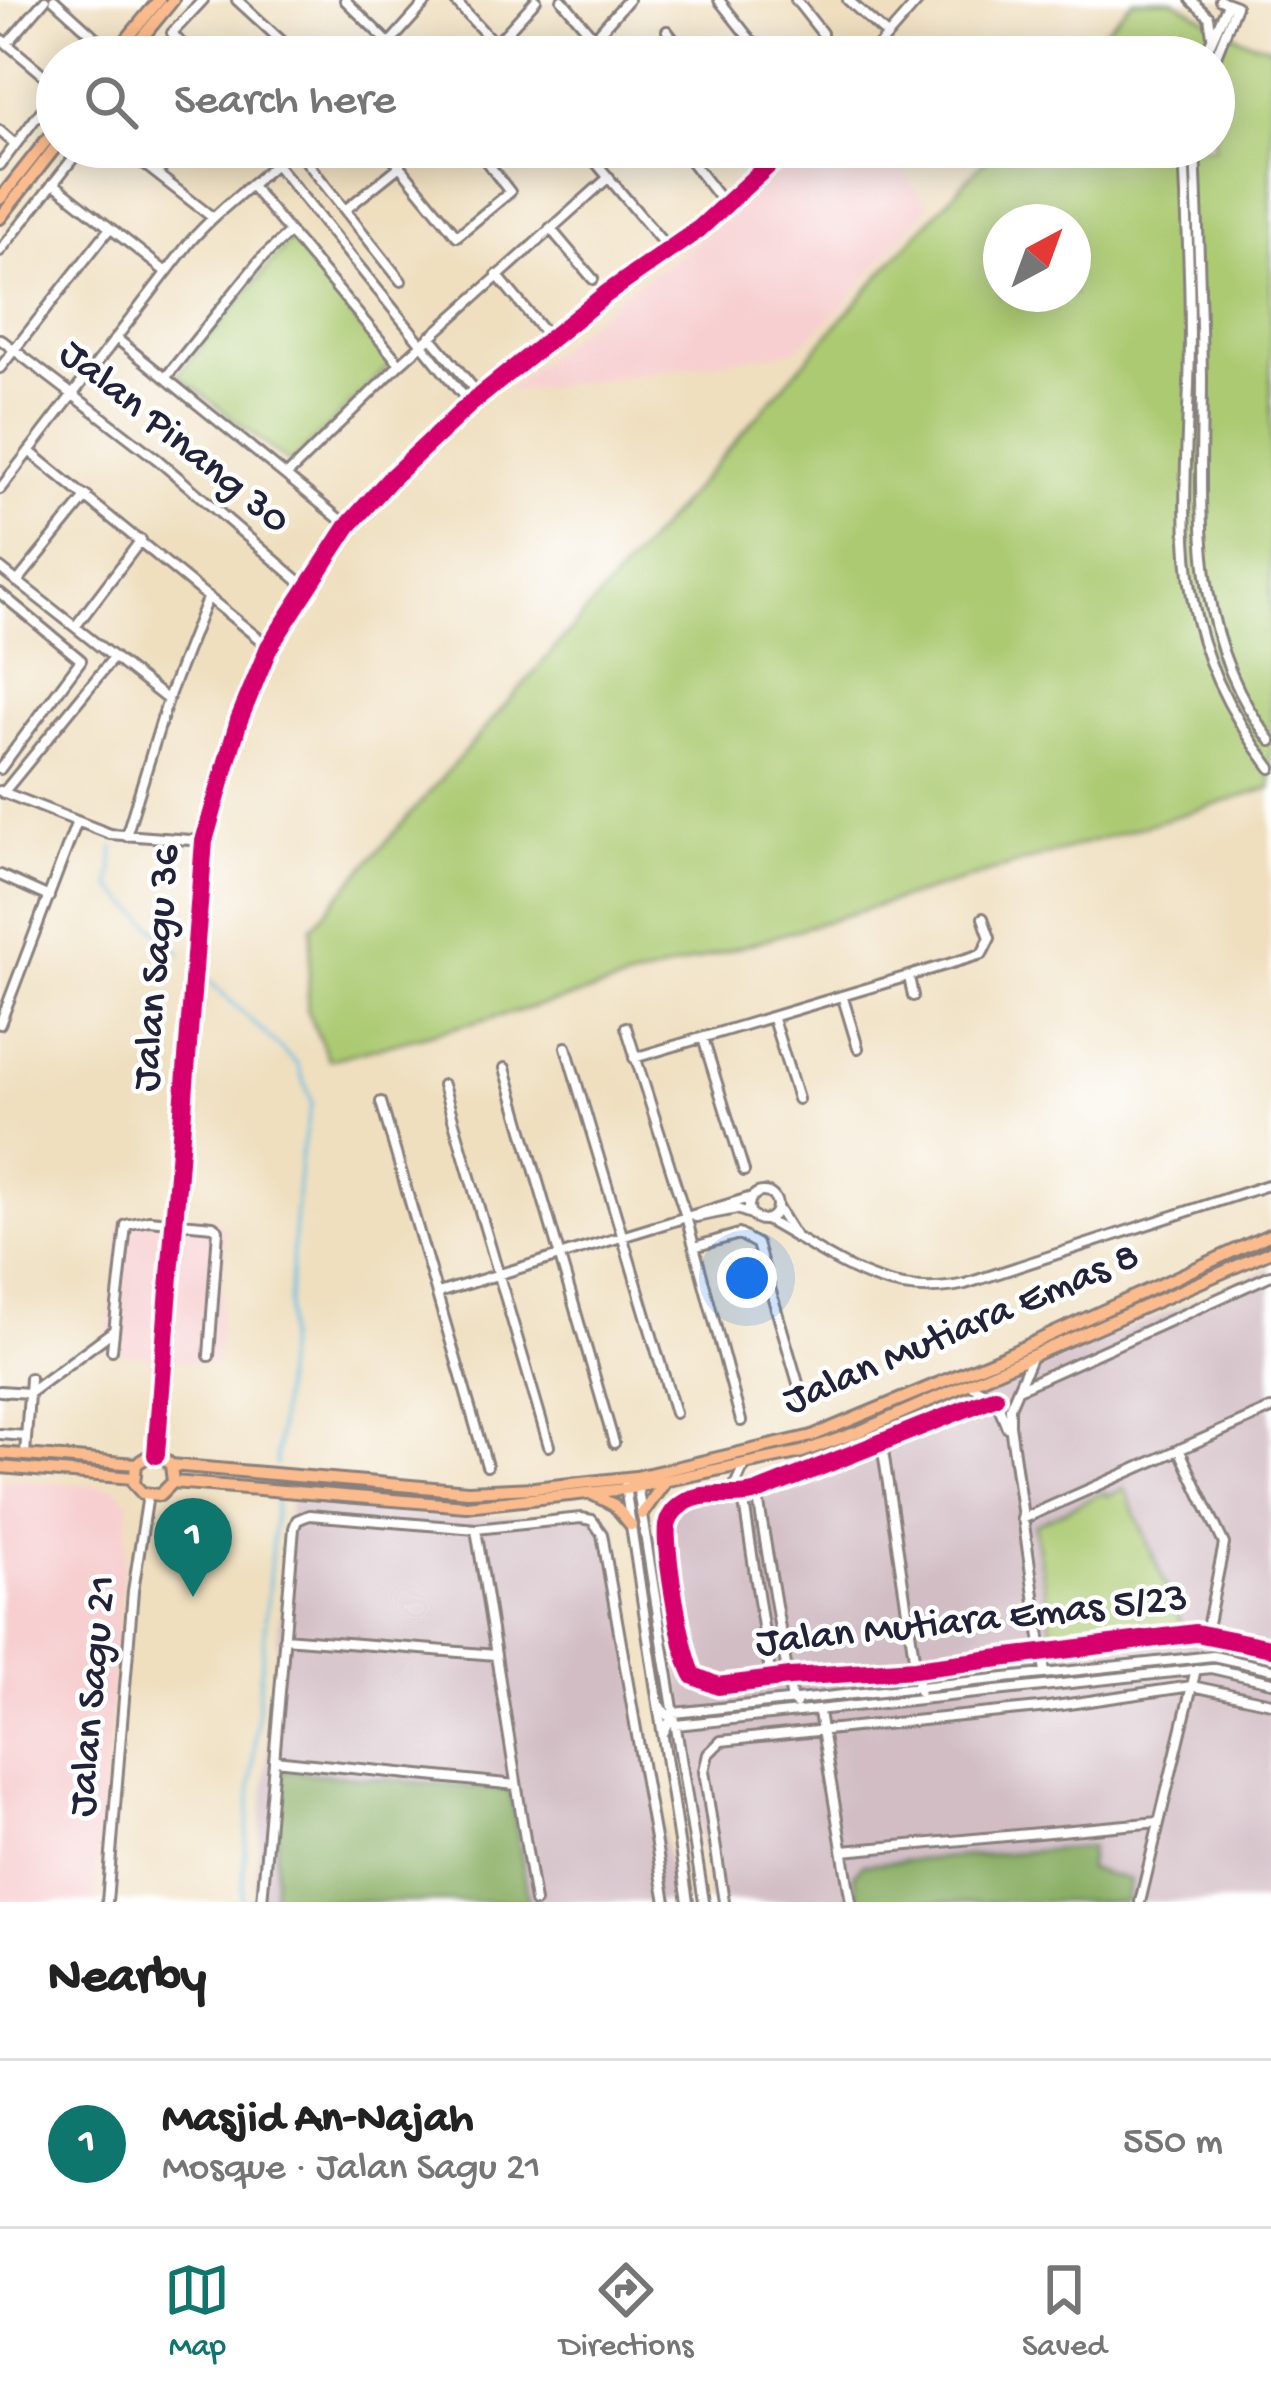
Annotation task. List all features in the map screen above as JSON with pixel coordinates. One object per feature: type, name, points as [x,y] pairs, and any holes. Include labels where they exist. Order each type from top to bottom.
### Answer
[{"type":"main road","points":[[129,36],[159,0]]},
{"type":"main road","points":[[143,36],[173,0]]},
{"type":"main road","points":[[0,199],[36,154]]},
{"type":"main road","points":[[0,218],[39,168]]},
{"type":"main road","name":"Jalan Mutiara Emas 8","points":[[173,1483],[466,1506],[591,1494],[812,1436],[1002,1357],[1271,1234]]},
{"type":"main road","name":"Jalan Mutiara Emas 8","points":[[171,1465],[468,1491],[666,1480],[802,1452],[839,1439],[1271,1251]]},
{"type":"main road","points":[[0,1453],[136,1464]]},
{"type":"main road","points":[[156,1455],[171,1465],[173,1483],[166,1492],[148,1496],[133,1478],[136,1464],[156,1455]]},
{"type":"main road","points":[[0,1467],[133,1478]]},
{"type":"main road","points":[[642,1514],[666,1480]]},
{"type":"main road","points":[[591,1494],[614,1505],[631,1525]]},
{"type":"street","points":[[36,70],[3,41],[45,0]]},
{"type":"street","points":[[54,0],[94,36]]},
{"type":"street","points":[[172,36],[203,0]]},
{"type":"street","points":[[237,0],[276,36]]},
{"type":"street","points":[[345,0],[384,36]]},
{"type":"street","points":[[396,36],[428,0]]},
{"type":"street","points":[[454,0],[488,36]]},
{"type":"street","points":[[503,36],[536,0]]},
{"type":"street","points":[[562,0],[593,36]]},
{"type":"street","points":[[597,36],[628,0]]},
{"type":"street","points":[[719,0],[747,36]]},
{"type":"street","points":[[796,0],[822,36]]},
{"type":"street","points":[[848,0],[888,35],[919,0]]},
{"type":"street","points":[[1190,0],[1228,17]]},
{"type":"street","points":[[1190,0],[1211,22],[1210,36]]},
{"type":"street","points":[[1222,36],[1228,3]]},
{"type":"street","points":[[1215,36],[1228,17]]},
{"type":"street","points":[[667,31],[671,36]]},
{"type":"street","points":[[0,165],[36,116]]},
{"type":"street","points":[[0,131],[15,144]]},
{"type":"street","points":[[0,251],[65,168]]},
{"type":"street","points":[[149,168],[212,217]]},
{"type":"street","points":[[156,173],[162,168]]},
{"type":"street","points":[[0,489],[212,217],[272,168]]},
{"type":"street","points":[[279,168],[470,404]]},
{"type":"street","points":[[311,168],[401,281]]},
{"type":"street","points":[[345,210],[398,168]]},
{"type":"street","points":[[402,168],[457,236],[510,192],[492,168]]},
{"type":"street","points":[[601,168],[670,250]]},
{"type":"street","points":[[696,168],[725,206]]},
{"type":"street","name":"Jalan Sagu 36","points":[[156,1455],[204,841],[239,720],[269,647],[347,526],[391,478],[470,404],[768,168]]},
{"type":"street","points":[[1185,168],[1189,296],[1185,563],[1204,653],[1244,731],[1271,768]]},
{"type":"street","points":[[1196,168],[1202,379],[1199,514],[1210,616],[1222,656],[1271,741]]},
{"type":"street","points":[[287,475],[430,336],[609,177]]},
{"type":"street","points":[[53,183],[166,272]]},
{"type":"street","points":[[252,187],[400,364]]},
{"type":"street","points":[[0,368],[110,228]]},
{"type":"street","points":[[550,229],[593,279]]},
{"type":"street","points":[[166,377],[260,260],[290,232]]},
{"type":"street","points":[[497,274],[550,339]]},
{"type":"street","points":[[430,336],[480,396]]},
{"type":"street","points":[[116,337],[347,526]]},
{"type":"street","name":"Jalan Pinang 30","points":[[0,338],[158,460],[306,586]]},
{"type":"street","points":[[29,451],[269,647]]},
{"type":"street","points":[[17,582],[87,496]]},
{"type":"street","points":[[75,627],[141,540]]},
{"type":"street","points":[[0,568],[168,700]]},
{"type":"street","points":[[0,593],[81,660],[0,769]]},
{"type":"street","points":[[126,836],[168,700],[208,596]]},
{"type":"street","points":[[114,657],[2,792],[76,824],[126,836],[204,841]]},
{"type":"street","points":[[1,1021],[76,824]]},
{"type":"street","points":[[0,875],[49,896]]},
{"type":"street","points":[[634,1058],[982,954],[990,938],[983,918]]},
{"type":"street","points":[[909,977],[913,996]]},
{"type":"street","points":[[843,998],[858,1048]]},
{"type":"street","points":[[773,1019],[798,1099]]},
{"type":"street","points":[[626,1027],[691,1219],[694,1247],[741,1421]]},
{"type":"street","points":[[704,1038],[744,1171]]},
{"type":"street","points":[[566,1047],[675,1413]]},
{"type":"street","points":[[505,1068],[614,1443]]},
{"type":"street","points":[[443,1085],[549,1446]]},
{"type":"street","points":[[381,1102],[487,1466]]},
{"type":"street","points":[[438,1293],[623,1237],[737,1209],[766,1220],[825,1258],[863,1275],[901,1284],[951,1287],[1271,1184]]},
{"type":"street","points":[[691,1219],[769,1194],[796,1238]]},
{"type":"street","points":[[751,1214],[752,1197]]},
{"type":"street","points":[[766,1220],[777,1208]]},
{"type":"street","points":[[112,1349],[126,1225],[149,1220],[218,1230],[209,1356]]},
{"type":"street","points":[[694,1247],[740,1234],[757,1244],[805,1407]]},
{"type":"street","points":[[1017,1390],[1271,1275]]},
{"type":"street","points":[[0,1390],[29,1393],[113,1331]]},
{"type":"street","points":[[1032,1357],[1010,1407],[1011,1440],[1045,1672]]},
{"type":"street","points":[[25,1455],[30,1378]]},
{"type":"street","points":[[968,1384],[995,1397],[1011,1440]]},
{"type":"street","points":[[743,1465],[732,1492],[743,1496],[995,1397]]},
{"type":"street","points":[[1022,1519],[1271,1409]]},
{"type":"street","points":[[0,1434],[26,1436]]},
{"type":"street","points":[[881,1444],[920,1700]]},
{"type":"street","points":[[1179,1449],[1224,1544],[1205,1633]]},
{"type":"street","points":[[631,1483],[642,1514],[704,1902]]},
{"type":"street","points":[[631,1483],[631,1525],[688,1902]]},
{"type":"street","name":"Jalan Mutiara Emas 5/23","points":[[732,1492],[688,1501],[676,1509],[666,1528],[687,1667],[698,1680],[712,1686],[916,1669],[1205,1633],[1271,1648]]},
{"type":"street","points":[[757,1492],[792,1701]]},
{"type":"street","name":"Jalan Sagu 21","points":[[107,1902],[133,1591],[148,1496]]},
{"type":"street","points":[[743,1496],[771,1679]]},
{"type":"street","points":[[262,1902],[295,1524],[301,1517],[314,1515],[476,1529],[592,1520],[602,1534],[665,1902]]},
{"type":"street","points":[[476,1529],[535,1902]]},
{"type":"street","points":[[284,1638],[496,1655]]},
{"type":"street","points":[[663,1734],[673,1719],[1045,1672],[1213,1656],[1271,1670]]},
{"type":"street","points":[[658,1705],[673,1719],[819,1712],[1217,1668],[1271,1682]]},
{"type":"street","points":[[1140,1902],[1196,1669]]},
{"type":"street","points":[[724,1902],[704,1764],[716,1744],[733,1738],[1048,1707],[1192,1686],[1271,1703]]},
{"type":"street","points":[[792,1701],[819,1712]]},
{"type":"street","points":[[819,1712],[851,1902]]},
{"type":"street","points":[[274,1760],[516,1785]]},
{"type":"street","points":[[843,1852],[1160,1822]]},
{"type":"shaded area","points":[[782,168],[901,168],[929,206],[840,309],[793,351],[504,393],[620,296],[718,226]]},
{"type":"shaded area","points":[[151,1214],[216,1220],[226,1229],[217,1365],[105,1352],[121,1220]]},
{"type":"shaded area","points":[[1271,1268],[1271,1902],[1125,1902],[1131,1880],[1087,1869],[1089,1847],[854,1875],[859,1902],[710,1902],[657,1520],[684,1489],[822,1458]]},
{"type":"shaded area","points":[[0,1478],[116,1488],[129,1504],[95,1902],[0,1902]]},
{"type":"shaded area","points":[[290,1500],[459,1519],[529,1515],[591,1504],[615,1524],[674,1902],[529,1902],[510,1790],[283,1771],[273,1902],[254,1902]]},
{"type":"green space","points":[[1133,0],[1173,0],[1243,39],[1271,47],[1271,788],[573,997],[329,1060],[307,1011],[312,927],[978,168],[1235,168],[1235,36],[1100,36]]},
{"type":"green space","points":[[291,239],[391,364],[290,464],[178,375]]},
{"type":"green space","points":[[1125,1489],[1183,1627],[1053,1639],[1034,1525],[1105,1492],[1108,1496]]},
{"type":"green space","points":[[282,1771],[510,1790],[529,1902],[273,1902]]},
{"type":"green space","points":[[1090,1847],[1088,1869],[1131,1880],[1125,1902],[859,1902],[854,1874],[863,1864]]},
{"type":"waterway","points":[[114,847],[111,887],[181,953]]},
{"type":"waterway","points":[[201,973],[298,1065],[312,1102],[300,1160],[276,1464]]},
{"type":"waterway","points":[[241,1902],[276,1500]]},
{"type":"cycle path","points":[[156,1455],[204,841],[239,720],[269,647],[348,526],[391,478],[470,404],[606,294],[699,229],[765,168]]},
{"type":"cycle path","points":[[995,1397],[757,1492],[696,1497],[676,1509],[667,1526],[668,1556],[679,1627],[694,1676],[718,1686],[915,1669],[1196,1633],[1271,1648]]},
{"type":"place","name":"Masjid An-Najah","points":[[193,1597]]}]
